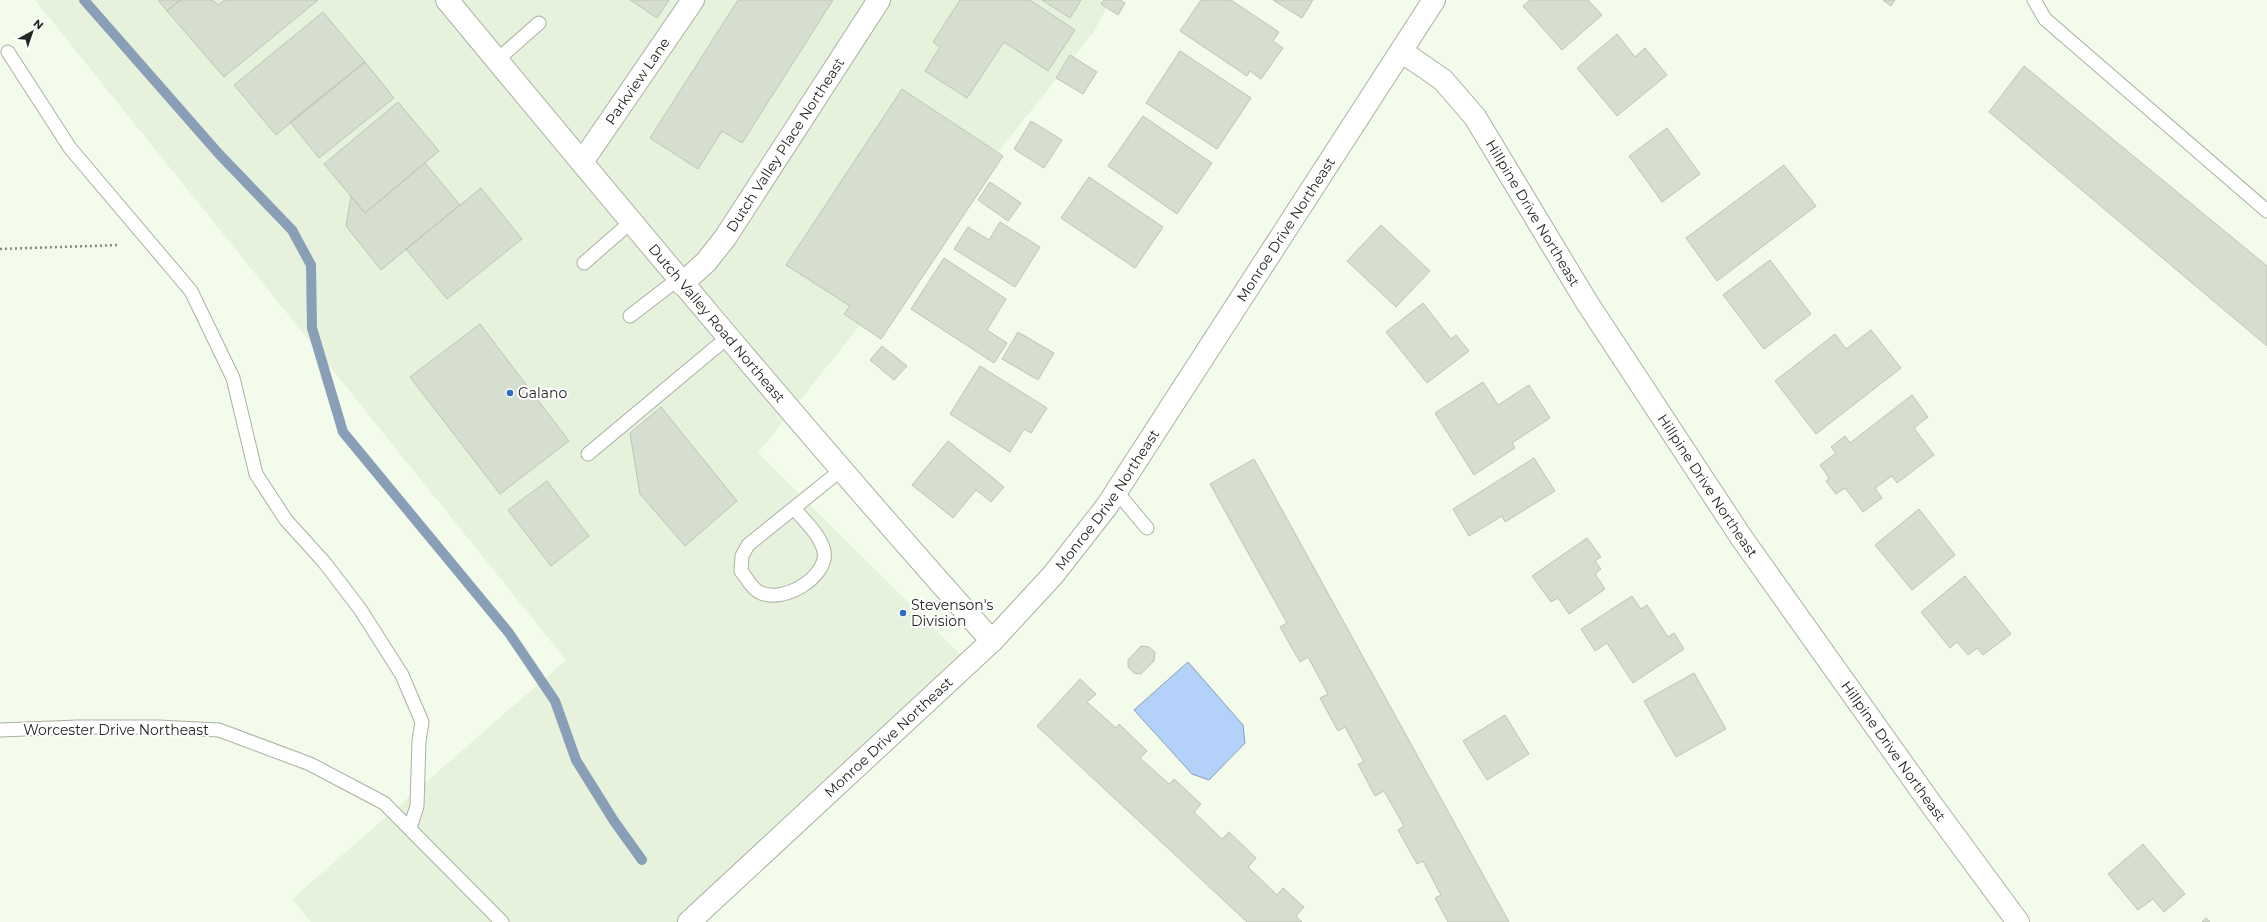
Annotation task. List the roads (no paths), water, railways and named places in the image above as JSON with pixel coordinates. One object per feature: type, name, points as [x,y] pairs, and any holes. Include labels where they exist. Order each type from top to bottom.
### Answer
[{"type":"street","name":"Dutch Valley Road Northeast","points":[[447,0],[680,281],[841,470],[992,641]]},
{"type":"street","name":"Parkview Lane","points":[[582,162],[693,0]]},
{"type":"street","name":"Dutch Valley Place Northeast","points":[[680,281],[706,262],[725,238],[879,0]]},
{"type":"street","name":"Monroe Drive Northeast","points":[[689,922],[992,641],[1053,576],[1116,491],[1434,0]]},
{"type":"street","name":"Hillpine Drive Northeast","points":[[1401,51],[1443,80],[1475,117],[1586,301],[1741,537],[1931,804],[2018,922]]},
{"type":"lane","points":[[2034,0],[2045,19],[2267,211]]},
{"type":"lane","points":[[497,60],[539,22]]},
{"type":"lane","points":[[8,52],[70,148],[191,291],[233,378],[256,474],[286,520],[324,562],[360,609],[402,675],[422,722],[419,741],[417,806],[410,828]]},
{"type":"lane","points":[[584,263],[631,222]]},
{"type":"lane","points":[[630,316],[680,281]]},
{"type":"lane","points":[[588,454],[728,337]]},
{"type":"lane","points":[[794,508],[814,532],[824,552],[820,570],[793,592],[777,597],[758,592],[741,571],[742,556],[748,545],[841,470]]},
{"type":"lane","points":[[1116,491],[1146,528]]},
{"type":"lane","name":"Worcester Drive Northeast","points":[[0,730],[78,727],[158,727],[219,730],[310,764],[384,803],[502,922]]},
{"type":"water","points":[[1188,662],[1243,725],[1245,743],[1209,780],[1192,774],[1134,710]]},
{"type":"waterway","points":[[84,0],[219,154],[292,230],[311,265],[312,328],[343,432],[509,633],[555,701],[576,760],[614,821],[642,860]]},
{"type":"place","name":"Galano","points":[[510,393]]},
{"type":"place","name":"Stevenson's Division","points":[[903,613]]}]
